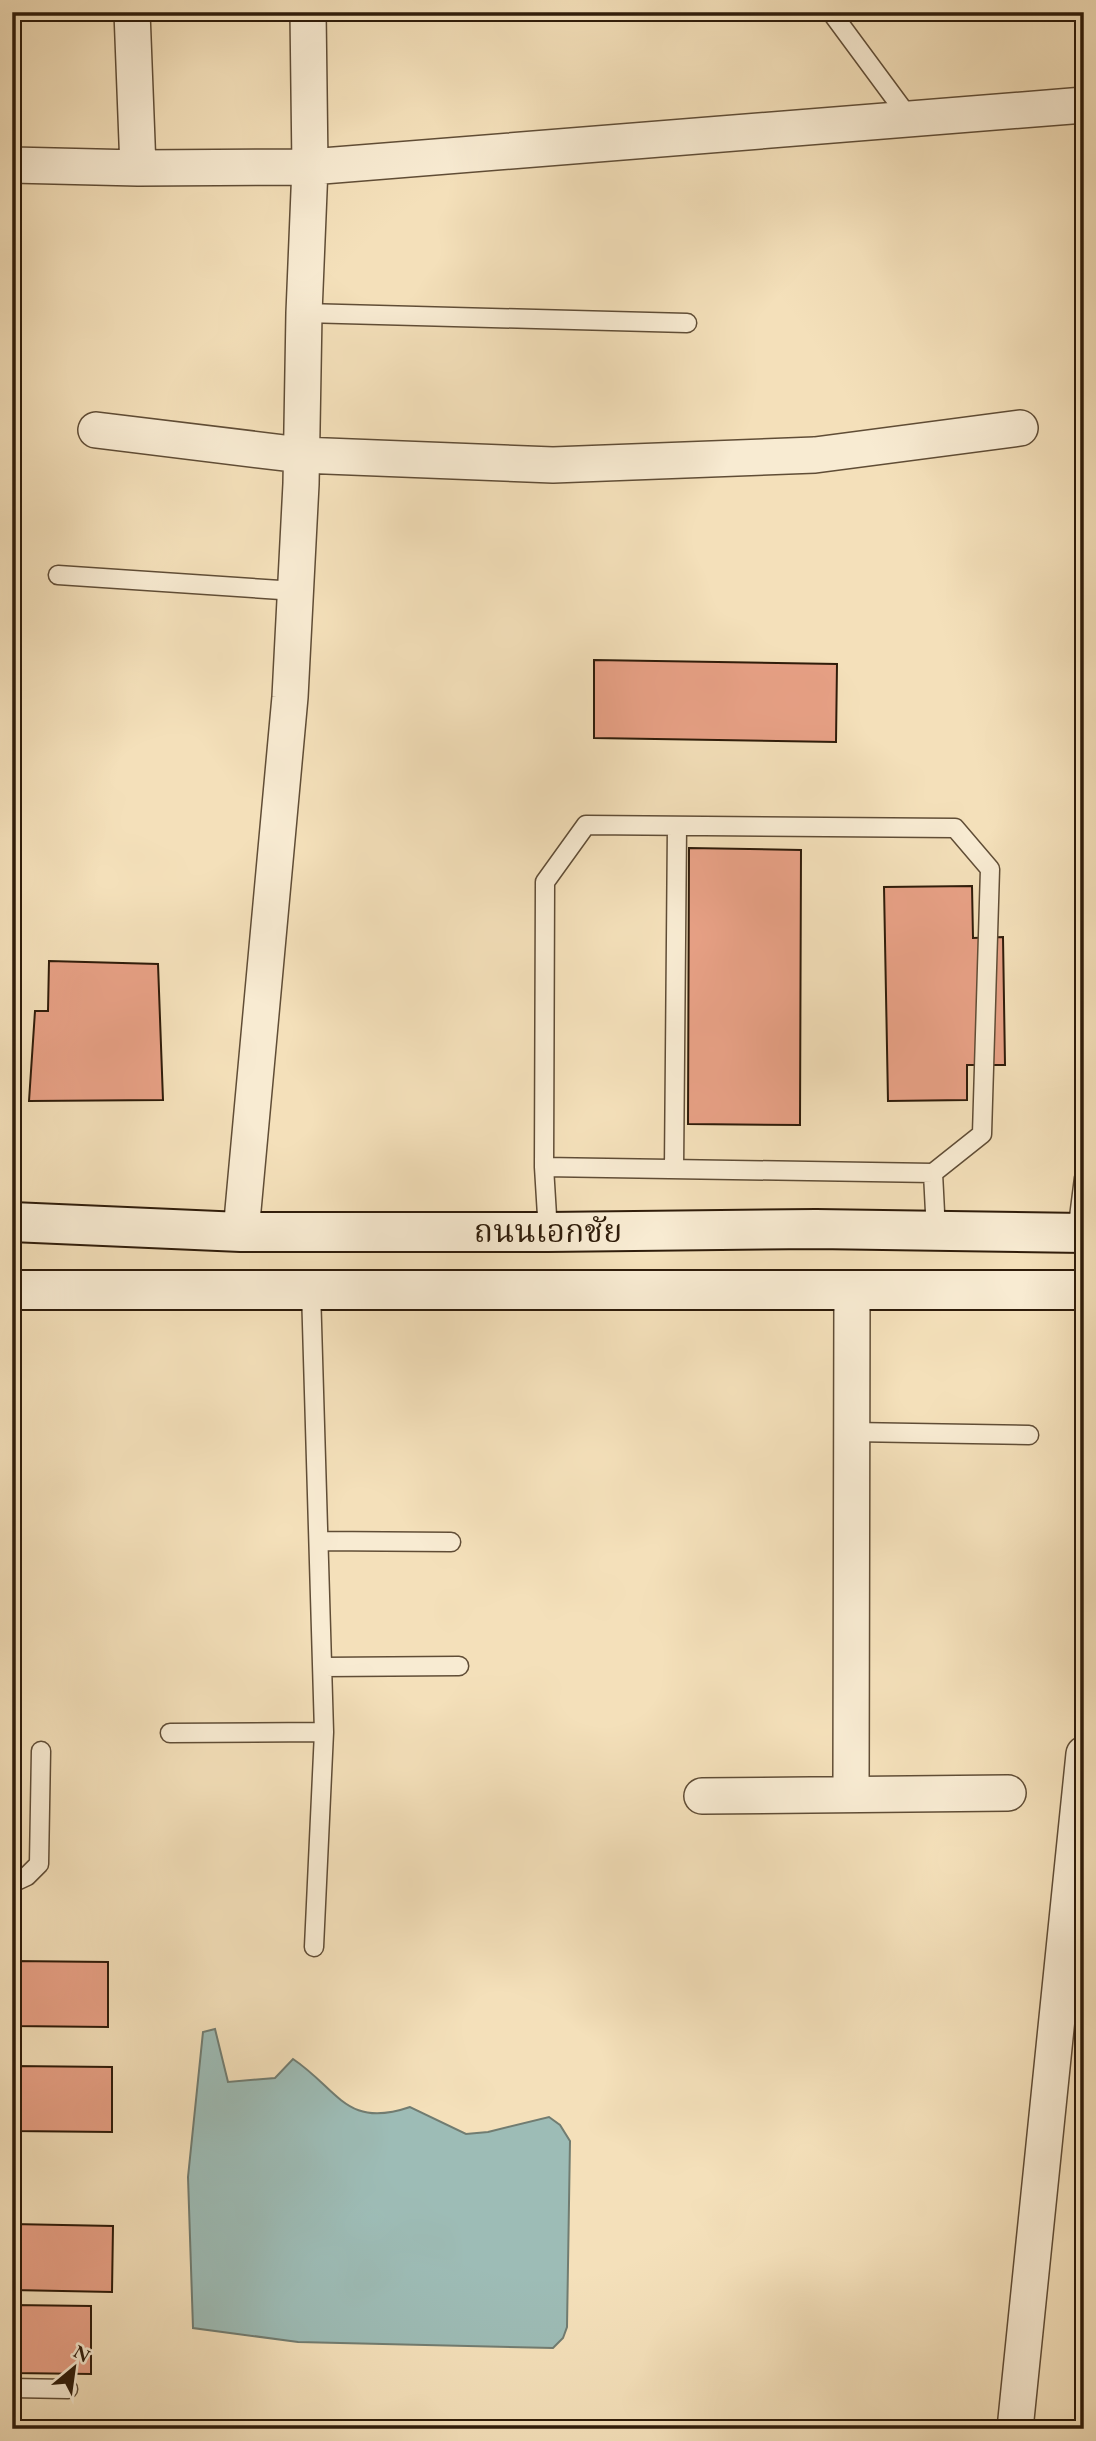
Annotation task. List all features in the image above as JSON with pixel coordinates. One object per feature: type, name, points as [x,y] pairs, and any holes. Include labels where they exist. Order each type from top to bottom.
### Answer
[{"type":"main road","name":"ถนนเอกชัย","points":[[12,1222],[241,1231],[816,1229],[1080,1233]]},
{"type":"main road","name":"ถนนเอกชัย","points":[[12,1290],[1084,1290]]},
{"type":"street","points":[[132,12],[138,168]]},
{"type":"street","points":[[241,1231],[290,697],[296,591],[310,167],[308,12]]},
{"type":"street","points":[[12,165],[138,168],[310,167],[1084,105]]},
{"type":"street","points":[[96,430],[302,456],[553,465],[815,455],[1020,428]]},
{"type":"street","points":[[850,1793],[852,1290]]},
{"type":"street","points":[[1014,2429],[1084,1754]]},
{"type":"street","points":[[702,1796],[1008,1793]]},
{"type":"lane","points":[[831,12],[910,120]]},
{"type":"lane","points":[[304,313],[687,323]]},
{"type":"lane","points":[[58,575],[296,591]]},
{"type":"lane","points":[[544,1167],[933,1173],[982,1133],[990,869],[955,828],[586,825],[545,882],[544,1167],[548,1232]]},
{"type":"lane","points":[[674,1169],[677,826]]},
{"type":"lane","points":[[933,1173],[936,1232]]},
{"type":"lane","points":[[1080,1233],[1084,1178]]},
{"type":"lane","points":[[311,1290],[324,1732],[314,1947]]},
{"type":"lane","points":[[852,1432],[1029,1435]]},
{"type":"lane","points":[[319,1541],[451,1542]]},
{"type":"lane","points":[[323,1667],[459,1666]]},
{"type":"lane","points":[[170,1733],[324,1732]]},
{"type":"lane","points":[[12,1883],[27,1876],[39,1864],[41,1751]]},
{"type":"lane","points":[[12,2388],[68,2389]]},
{"type":"water","points":[[215,2029],[228,2082],[275,2078],[293,2059],[333,2094],[357,2110],[388,2113],[410,2107],[466,2134],[488,2132],[549,2117],[560,2125],[570,2141],[567,2327],[563,2338],[553,2348],[298,2342],[193,2328],[188,2177],[203,2032]]},
{"type":"building","points":[[594,660],[837,664],[836,742],[594,738]]},
{"type":"building","points":[[689,848],[801,850],[800,1125],[688,1124]]},
{"type":"building","points":[[972,886],[973,938],[1003,937],[1005,1065],[967,1065],[967,1100],[888,1101],[884,887]]},
{"type":"building","points":[[49,961],[158,964],[163,1100],[29,1101],[35,1011],[48,1011]]},
{"type":"building","points":[[12,1961],[108,1962],[108,2027],[12,2026]]},
{"type":"building","points":[[12,2066],[112,2067],[112,2132],[12,2131]]},
{"type":"building","points":[[12,2224],[113,2226],[112,2292],[12,2290]]},
{"type":"building","points":[[12,2305],[91,2306],[91,2374],[12,2373]]}]
